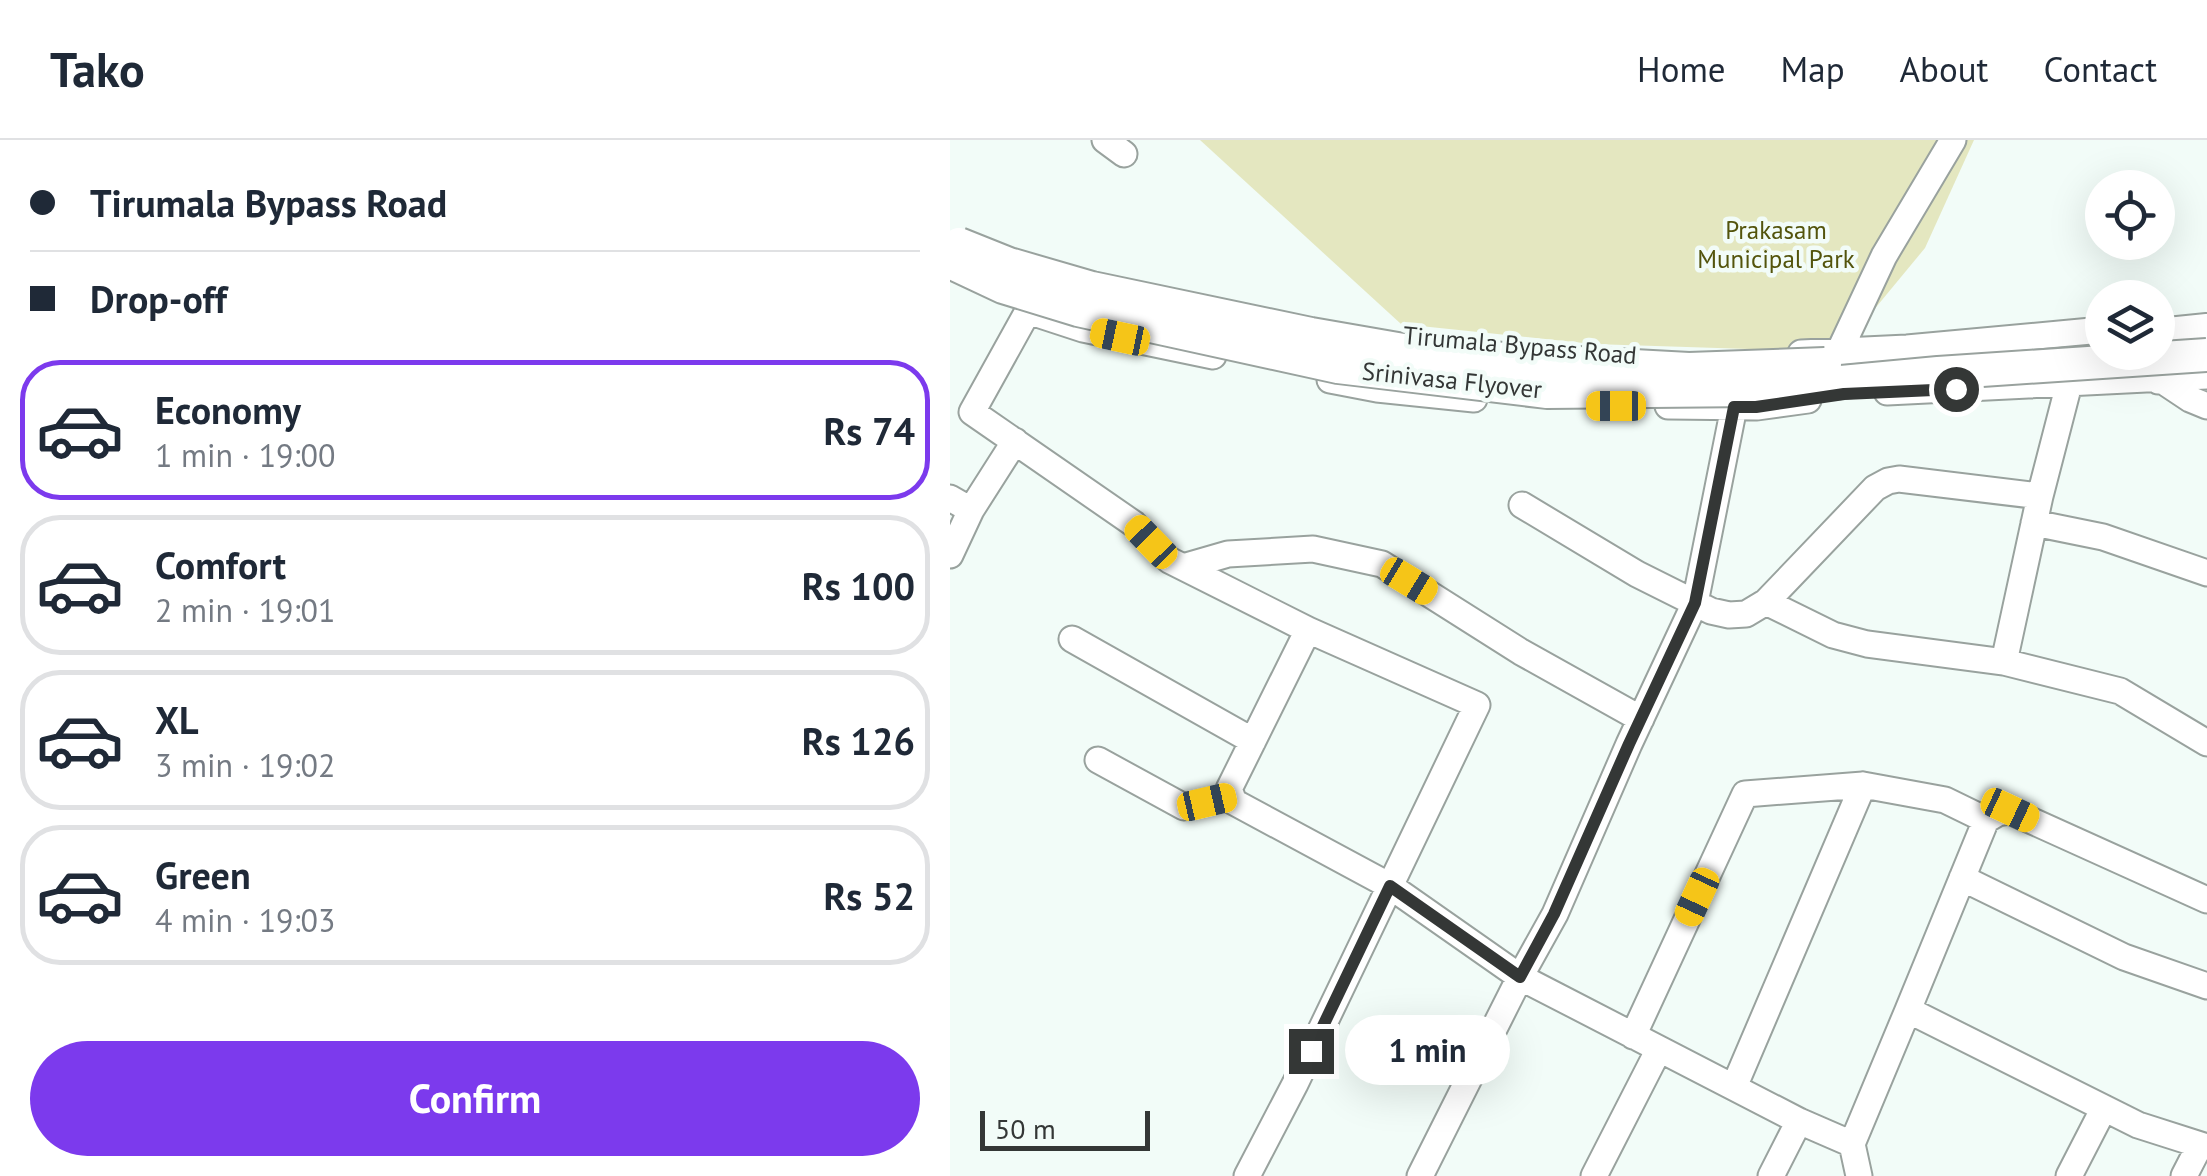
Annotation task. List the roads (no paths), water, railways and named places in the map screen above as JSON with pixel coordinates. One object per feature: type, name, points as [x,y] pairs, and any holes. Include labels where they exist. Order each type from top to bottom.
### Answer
[{"type":"main road","name":"Srinivasa Flyover","points":[[950,240],[1010,264],[1092,288],[1432,355],[1689,368],[1851,363],[2085,342]]},
{"type":"main road","name":"Srinivasa Flyover","points":[[950,262],[1004,287],[1078,310],[1319,363],[1547,392],[1755,390],[2207,354]]},
{"type":"main road","points":[[2175,333],[2207,330]]},
{"type":"street","points":[[1844,394],[1839,352],[1884,256],[1954,140]]},
{"type":"street","name":"Tirumala Bypass Road","points":[[950,230],[1088,275],[1400,336],[1588,353],[1686,357],[1839,352],[2085,332]]},
{"type":"street","points":[[1048,262],[1028,311],[972,412],[1134,524],[1168,560],[1308,630],[1477,705],[1247,1176]]},
{"type":"street","name":"Tirumala Bypass Road","points":[[950,276],[1028,311],[1084,329],[1377,389],[1537,405],[1756,407],[1844,394],[2207,376]]},
{"type":"street","points":[[2175,323],[2207,320]]},
{"type":"street","points":[[2148,380],[2163,381],[2207,406]]},
{"type":"street","points":[[2004,662],[2069,384]]},
{"type":"street","points":[[1420,1176],[1554,914],[1695,603],[1734,407]]},
{"type":"street","points":[[950,556],[961,504],[1015,441]]},
{"type":"street","points":[[1522,505],[1637,574],[1711,612],[1729,616],[1746,614],[1766,602],[1876,488],[1888,481],[2040,496]]},
{"type":"street","points":[[2034,523],[2103,537],[2207,573]]},
{"type":"street","points":[[1183,567],[1228,554],[1313,549],[1382,564],[1521,652],[1642,718]]},
{"type":"street","points":[[1766,602],[1832,635],[1868,644],[2004,662],[2120,690],[2207,743]]},
{"type":"street","points":[[1308,630],[1229,790],[1234,802],[1390,886],[1520,977],[1799,1121],[1852,1144]]},
{"type":"street","points":[[1072,640],[1254,741]]},
{"type":"street","points":[[1098,760],[1184,808],[1230,796]]},
{"type":"street","points":[[1633,1036],[1745,794],[1863,786],[1945,800],[1986,820]]},
{"type":"street","points":[[1734,1088],[1863,786]]},
{"type":"street","points":[[1859,1176],[1852,1144],[1986,820],[2010,810],[2207,900]]},
{"type":"street","points":[[1962,878],[2124,956],[2207,986]]},
{"type":"street","points":[[1908,1010],[2138,1124],[2204,1146],[2184,1176]]},
{"type":"street","points":[[1594,1176],[1659,1049]]},
{"type":"street","points":[[2068,1176],[2104,1108]]},
{"type":"street","points":[[1799,1121],[1774,1169],[1800,1176]]},
{"type":"park label","name":"Prakasam Municipal Park","points":[[1776,244]]}]
